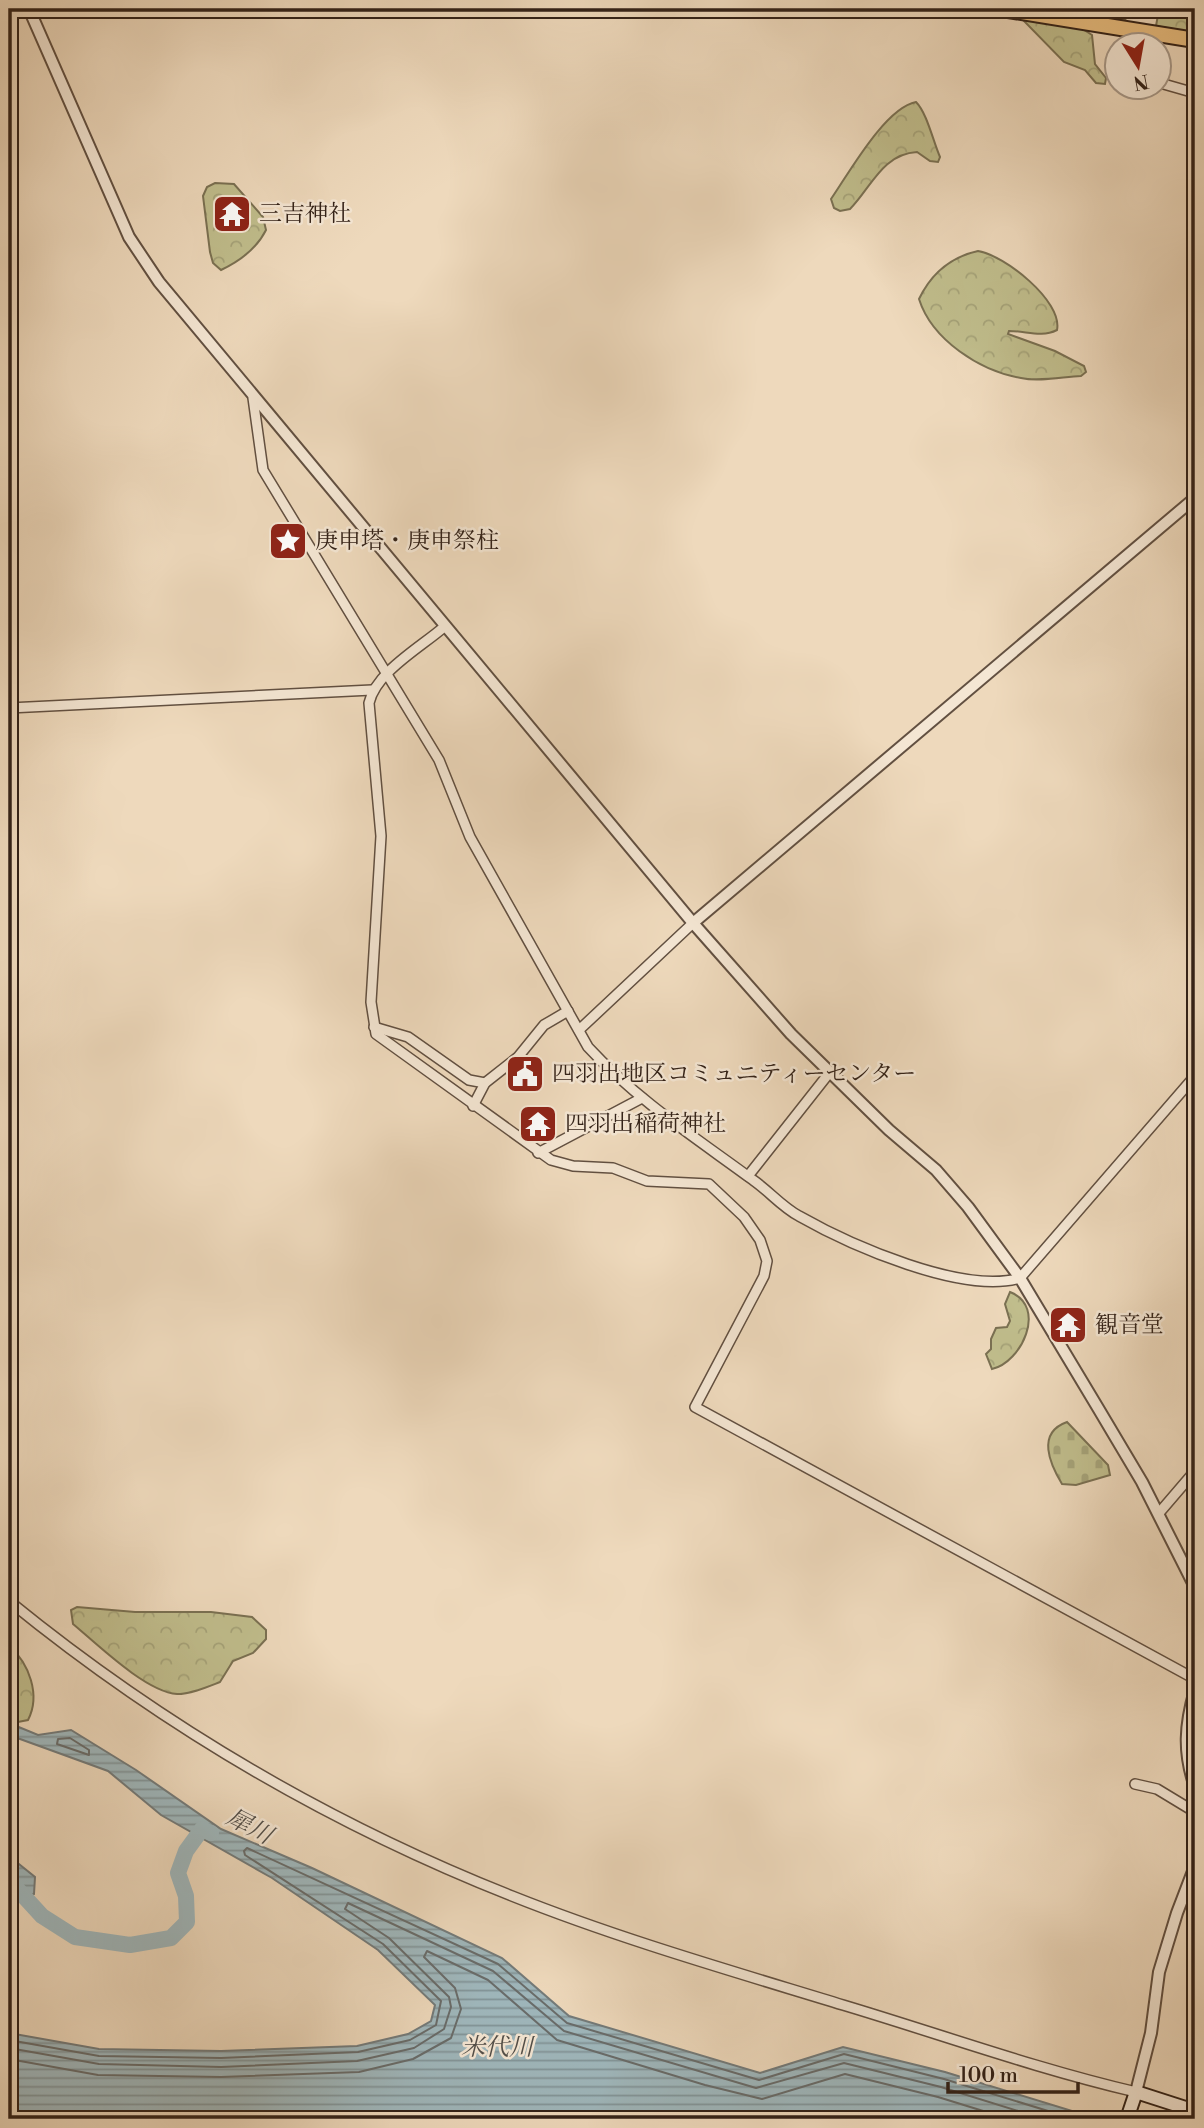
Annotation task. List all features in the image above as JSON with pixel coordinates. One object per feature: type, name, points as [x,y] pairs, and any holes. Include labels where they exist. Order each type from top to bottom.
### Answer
[{"type":"main road","points":[[1002,9],[1195,40]]},
{"type":"main road","points":[[1129,2113],[1136,2092],[1195,2110]]},
{"type":"street","points":[[29,9],[129,237],[159,282],[693,923],[791,1034],[936,1170],[968,1206],[1020,1278],[1159,1513],[1195,1587]]},
{"type":"street","points":[[1172,86],[1195,93]]},
{"type":"street","points":[[253,398],[263,470],[439,761],[470,837],[588,1047],[611,1073],[642,1098],[796,1214],[853,1244],[935,1271],[1004,1283],[1020,1278],[1195,1076]]},
{"type":"street","points":[[579,1030],[693,923],[1195,499]]},
{"type":"street","points":[[444,627],[372,690],[370,724],[380,836],[371,1002],[376,1034],[538,1153],[556,1163],[613,1168],[647,1181],[709,1184],[744,1216],[760,1240],[767,1261],[764,1276],[695,1407],[1195,1679]]},
{"type":"street","points":[[9,708],[372,690]]},
{"type":"street","points":[[473,1106],[485,1083],[518,1057],[544,1026],[568,1011]]},
{"type":"street","points":[[374,1027],[408,1037],[469,1080],[485,1083]]},
{"type":"street","points":[[748,1176],[830,1072]]},
{"type":"street","points":[[538,1153],[642,1098]]},
{"type":"street","points":[[1159,1513],[1195,1472]]},
{"type":"street","points":[[9,1601],[76,1656],[165,1718],[252,1770],[351,1825],[511,1896],[644,1944],[1136,2092],[1151,2032],[1159,1972],[1195,1866]]},
{"type":"street","points":[[1195,1690],[1187,1718],[1185,1741],[1195,1787]]},
{"type":"street","points":[[1135,1784],[1157,1789],[1195,1812]]},
{"type":"green space","points":[[1094,9],[1130,9],[1125,20],[1095,14]]},
{"type":"green space","points":[[1159,9],[1195,9],[1195,33],[1156,26]]},
{"type":"green space","points":[[1022,19],[1081,28],[1092,35],[1095,64],[1102,73],[1102,84],[1096,83],[1085,70],[1064,62]]},
{"type":"green space","points":[[916,102],[930,128],[940,157],[938,162],[930,161],[917,152],[905,154],[878,173],[850,209],[840,211],[834,208],[831,199],[880,128],[904,107]]},
{"type":"green space","points":[[215,183],[234,184],[263,217],[266,230],[258,243],[247,253],[221,270],[213,263],[210,252],[203,196],[207,187]]},
{"type":"green space","points":[[978,251],[1002,261],[1030,281],[1051,306],[1056,318],[1057,330],[1051,332],[1040,334],[1009,331],[1008,334],[1055,351],[1084,366],[1086,372],[1081,376],[1043,379],[1005,374],[974,361],[935,328],[919,299],[924,290],[936,274],[951,262]]},
{"type":"green space","points":[[1010,1292],[1021,1299],[1027,1310],[1029,1321],[1026,1334],[1012,1357],[1003,1365],[992,1369],[986,1354],[991,1349],[991,1339],[996,1328],[1007,1327],[1010,1321],[1005,1304]]},
{"type":"green space","points":[[1067,1422],[1108,1465],[1110,1475],[1076,1485],[1062,1484],[1048,1450],[1051,1434]]},
{"type":"green space","points":[[77,1607],[135,1612],[211,1612],[252,1617],[266,1630],[266,1639],[253,1653],[233,1661],[220,1682],[193,1692],[177,1694],[151,1685],[137,1676],[73,1624],[71,1610]]},
{"type":"green space","points":[[9,1646],[27,1670],[33,1690],[32,1710],[28,1720],[18,1722],[9,1718]]},
{"type":"water","name":"米代川","points":[[9,1723],[38,1735],[71,1730],[136,1770],[221,1829],[312,1868],[502,1958],[569,2016],[760,2073],[843,2047],[945,2072],[1098,2119],[9,2119],[9,2033],[99,2049],[221,2051],[357,2046],[408,2034],[431,2021],[435,2005],[378,1950],[272,1878],[161,1815],[108,1771],[9,1735]]},
{"type":"water","points":[[9,1856],[35,1877],[34,1894],[19,1900],[9,1894]]},
{"type":"waterway","name":"犀川","points":[[9,1880],[42,1916],[75,1937],[130,1945],[171,1938],[187,1922],[186,1896],[178,1873],[186,1851],[202,1829],[211,1833]]},
{"type":"place","name":"三吉神社","points":[[232,214]]},
{"type":"place","name":"庚申塔・庚申祭柱","points":[[288,541]]},
{"type":"place","name":"四羽出地区コミュニティーセンター","points":[[525,1074]]},
{"type":"place","name":"四羽出稲荷神社","points":[[538,1124]]},
{"type":"place","name":"観音堂","points":[[1068,1325]]}]
